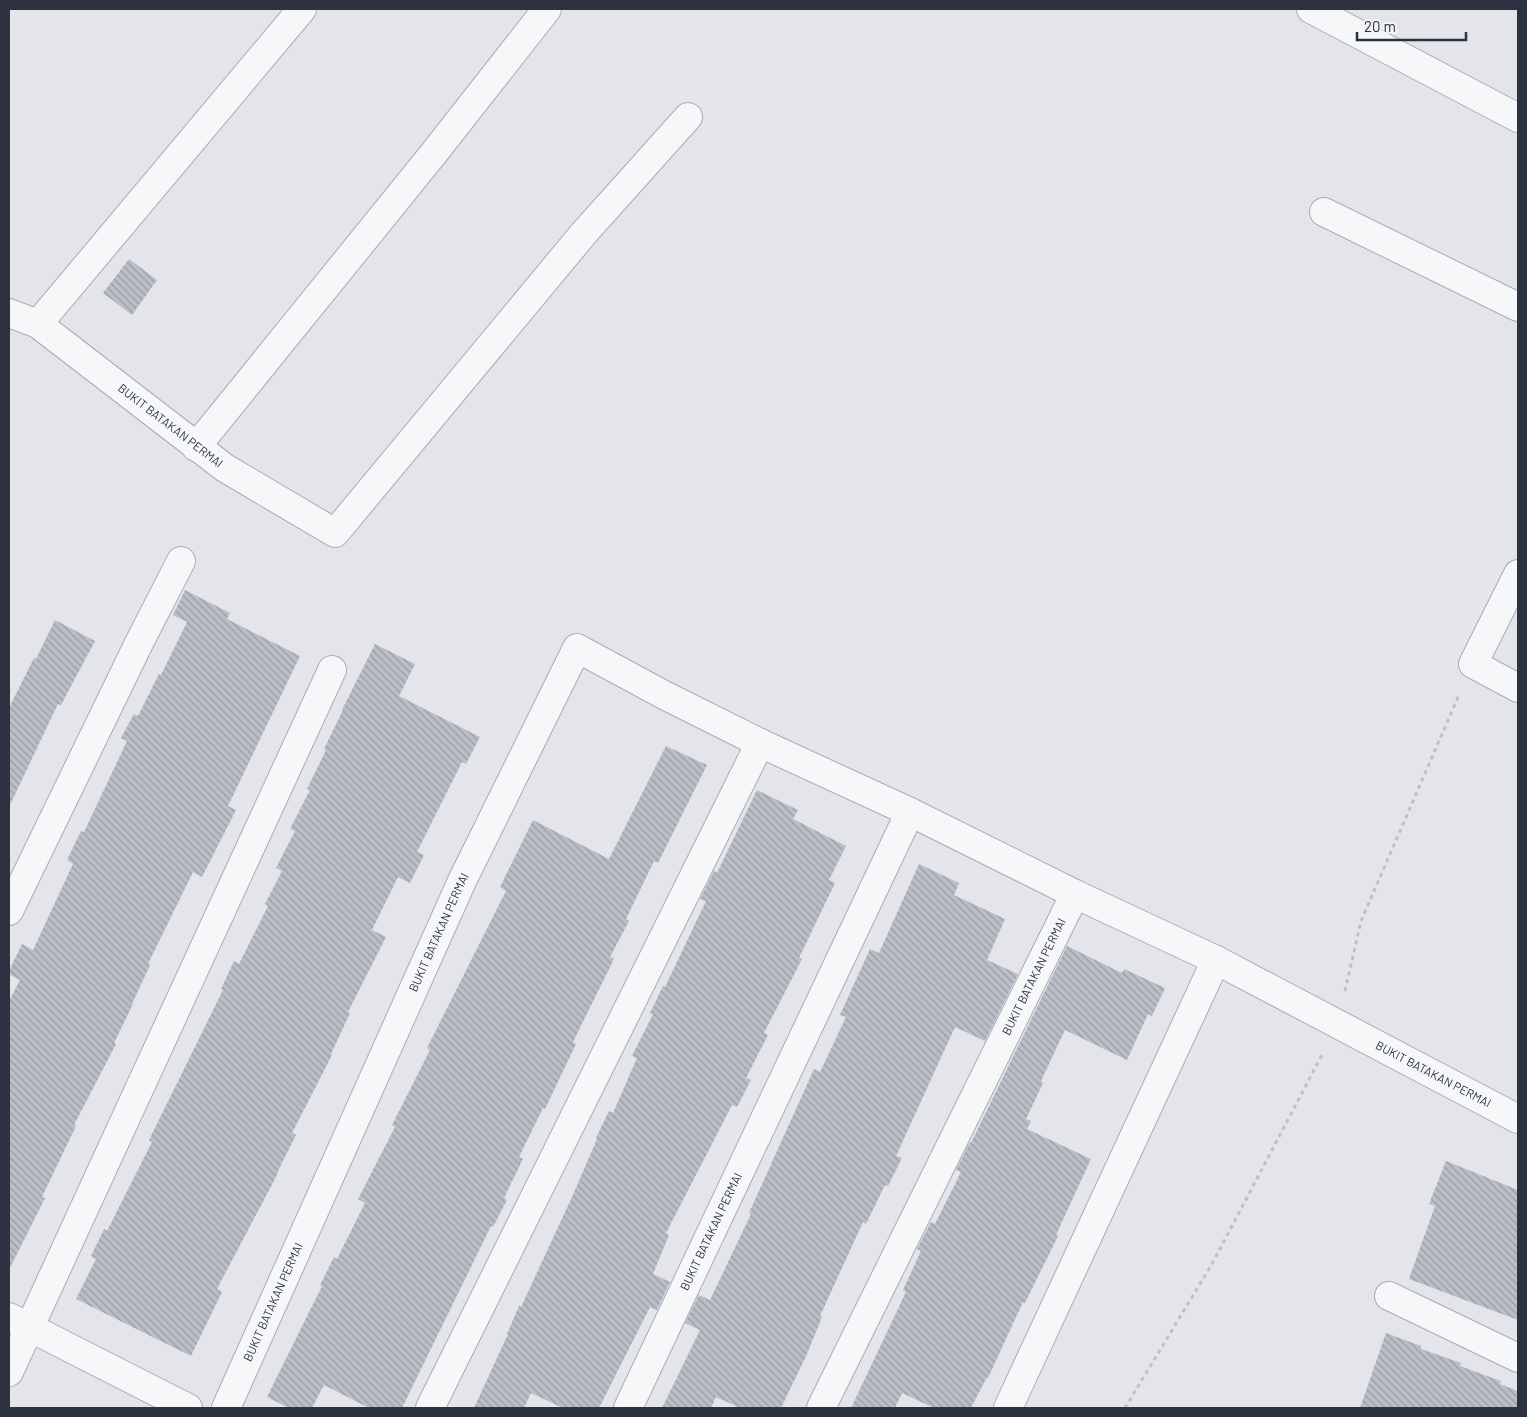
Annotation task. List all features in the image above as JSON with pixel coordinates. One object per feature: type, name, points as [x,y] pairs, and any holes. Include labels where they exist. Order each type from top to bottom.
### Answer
[{"type":"street","points":[[38,324],[302,9]]},
{"type":"street","points":[[196,447],[434,153],[547,9]]},
{"type":"street","points":[[1311,9],[1518,118]]},
{"type":"street","name":"BUKIT BATAKAN PERMAI","points":[[9,313],[38,324],[225,468],[335,533],[584,233],[688,117]]},
{"type":"street","points":[[1324,212],[1518,307]]},
{"type":"street","points":[[9,911],[139,643],[182,561]]},
{"type":"street","points":[[1518,574],[1472,664],[1518,688]]},
{"type":"street","name":"BUKIT BATAKAN PERMAI","points":[[226,1408],[462,881],[577,648],[664,695],[760,743],[910,812],[1075,894],[1216,960],[1339,1023],[1518,1119]]},
{"type":"street","points":[[9,1372],[19,1322],[332,670]]},
{"type":"street","points":[[430,1408],[760,743]]},
{"type":"street","name":"BUKIT BATAKAN PERMAI","points":[[628,1408],[910,812]]},
{"type":"street","name":"BUKIT BATAKAN PERMAI","points":[[821,1408],[1075,894]]},
{"type":"street","points":[[1008,1408],[1216,960]]},
{"type":"street","points":[[1389,1296],[1518,1358]]},
{"type":"street","points":[[19,1322],[188,1408]]},
{"type":"path","points":[[1125,1408],[1212,1264],[1339,1023],[1360,921],[1472,664]]},
{"type":"building","points":[[129,259],[157,280],[132,315],[103,293]]},
{"type":"building","points":[[185,590],[230,613],[227,619],[300,656],[228,806],[236,810],[202,877],[193,872],[148,964],[150,965],[114,1043],[116,1044],[74,1125],[76,1126],[42,1197],[45,1198],[9,1270],[9,1001],[20,980],[9,974],[9,971],[22,944],[33,950],[73,864],[67,860],[81,831],[84,832],[127,741],[121,738],[134,714],[138,716],[187,622],[173,615]]},
{"type":"building","points":[[55,620],[95,641],[61,705],[58,704],[9,807],[9,708]]},
{"type":"building","points":[[375,644],[415,664],[399,696],[480,737],[466,764],[462,762],[417,852],[424,855],[410,883],[398,877],[372,930],[386,937],[348,1012],[350,1013],[332,1055],[292,1133],[296,1135],[278,1173],[217,1289],[222,1292],[191,1356],[76,1299],[96,1259],[91,1256],[104,1229],[107,1231],[152,1142],[149,1140],[223,990],[221,989],[234,961],[239,964],[268,906],[265,904],[282,871],[276,868],[295,831],[290,829],[310,790],[307,789],[326,750],[324,749]]},
{"type":"building","points":[[666,746],[707,765],[658,863],[654,861],[626,919],[629,921],[610,957],[614,959],[573,1042],[576,1044],[545,1109],[543,1108],[519,1157],[523,1159],[504,1198],[507,1200],[493,1227],[491,1226],[402,1408],[369,1408],[324,1385],[312,1408],[289,1408],[267,1397],[322,1286],[320,1285],[334,1257],[337,1259],[365,1203],[358,1199],[395,1127],[392,1125],[430,1050],[427,1048],[506,891],[500,887],[533,820],[609,859]]},
{"type":"building","points":[[757,790],[798,810],[793,819],[846,846],[829,880],[835,883],[799,958],[802,959],[764,1033],[768,1035],[746,1078],[751,1080],[737,1107],[732,1105],[666,1233],[669,1235],[653,1274],[670,1282],[657,1310],[650,1307],[599,1408],[563,1408],[531,1393],[524,1408],[474,1408],[519,1306],[521,1307],[572,1197],[596,1138],[609,1111],[613,1113],[637,1058],[632,1056],[653,1014],[650,1013],[663,986],[665,987],[706,901],[700,899],[714,871],[717,873]]},
{"type":"building","points":[[919,864],[959,883],[954,895],[1005,919],[987,960],[1018,974],[985,1041],[955,1027],[896,1156],[902,1158],[888,1186],[885,1185],[866,1224],[863,1222],[820,1316],[822,1317],[807,1354],[781,1408],[740,1408],[716,1397],[711,1408],[662,1408],[700,1330],[685,1323],[699,1295],[710,1300],[751,1214],[749,1213],[814,1069],[820,1072],[846,1017],[840,1015],[870,949],[879,953]]},
{"type":"building","points":[[1067,946],[1122,973],[1124,969],[1165,988],[1152,1016],[1148,1014],[1127,1060],[1065,1030],[1041,1081],[1043,1083],[1026,1119],[1031,1121],[1027,1129],[1091,1159],[1056,1235],[1058,1236],[1025,1303],[1023,1302],[988,1378],[971,1408],[934,1408],[902,1393],[895,1408],[851,1408],[906,1292],[903,1290],[921,1251],[917,1249],[931,1222],[935,1224],[961,1172],[956,1170]]},
{"type":"building","points":[[1446,1161],[1518,1190],[1518,1320],[1409,1279],[1435,1206],[1429,1204]]},
{"type":"building","points":[[1386,1333],[1421,1346],[1421,1349],[1461,1363],[1460,1366],[1501,1381],[1500,1384],[1518,1391],[1518,1408],[1360,1408]]}]
